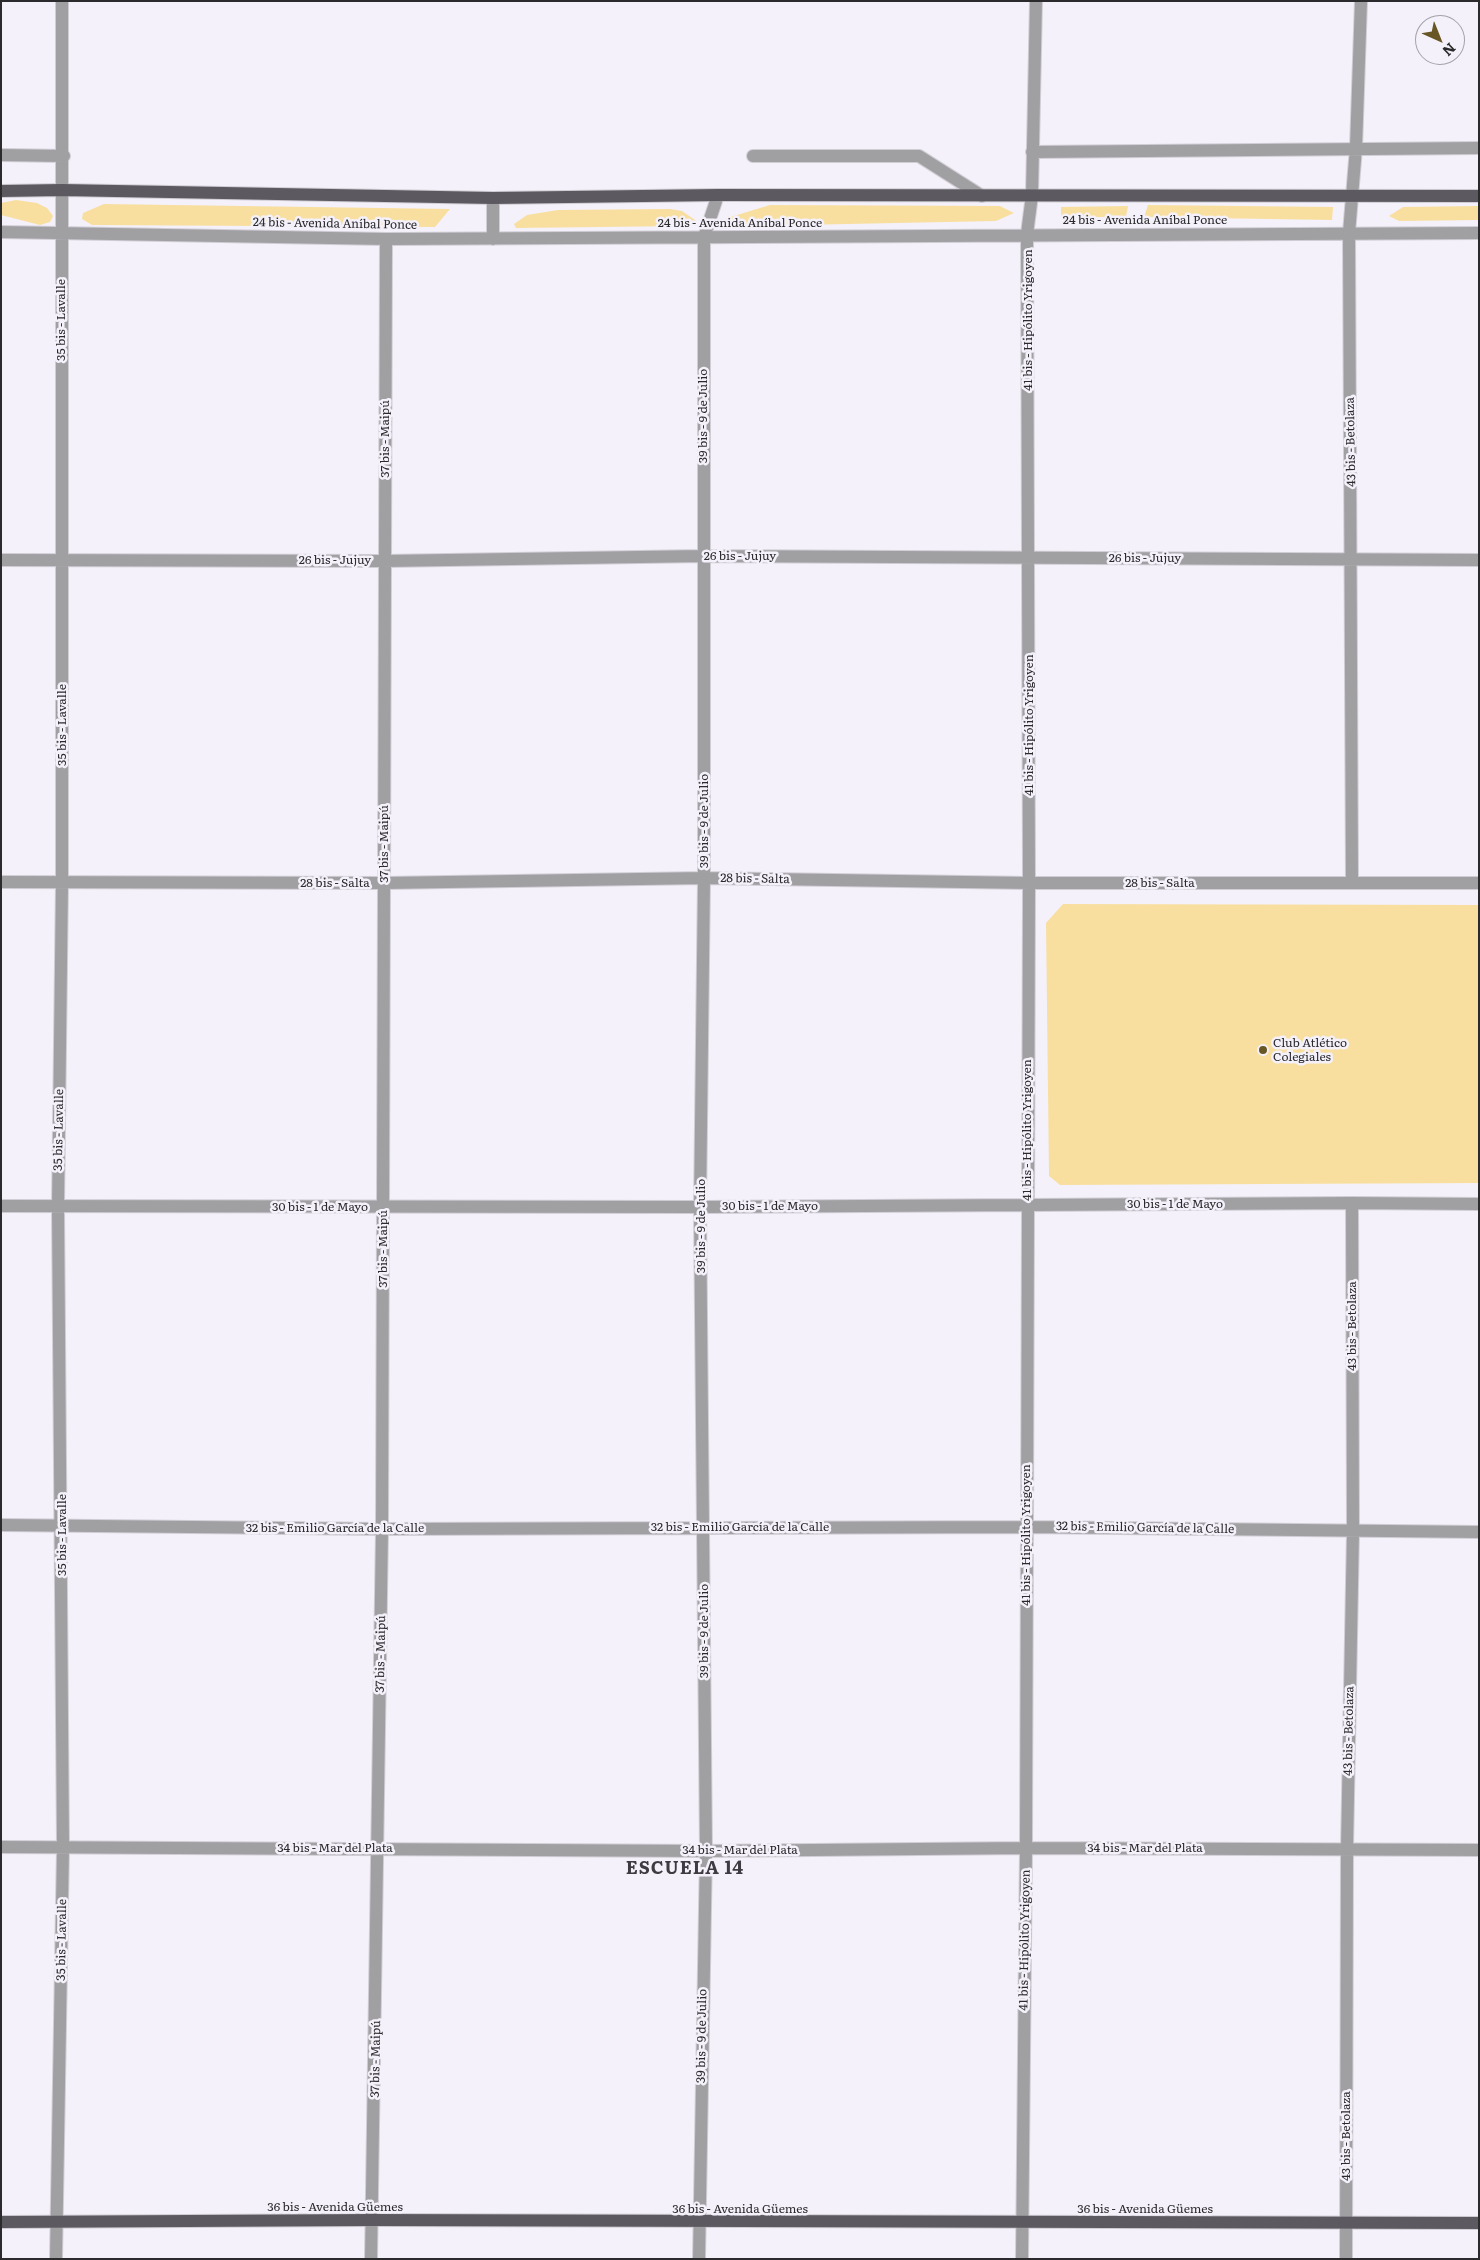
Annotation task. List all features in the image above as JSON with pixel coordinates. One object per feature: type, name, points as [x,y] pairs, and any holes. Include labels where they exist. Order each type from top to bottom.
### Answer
[{"type":"main road","name":"24 bis - Avenida Aníbal Ponce","points":[[1,191],[62,190],[493,198],[718,195],[1479,196]]},
{"type":"main road","name":"36 bis - Avenida Güemes","points":[[1,2222],[373,2220],[1479,2223]]},
{"type":"street","name":"35 bis - Lavalle","points":[[56,2259],[64,1847],[58,1206],[62,882],[61,234],[64,156],[62,1]]},
{"type":"street","name":"41 bis - Hipólito Yrigoyen","points":[[1022,2259],[1026,1848],[1029,557],[1027,234],[1032,195],[1036,1]]},
{"type":"street","name":"43 bis - Betolaza","points":[[1352,883],[1349,233],[1350,197],[1356,148],[1361,1]]},
{"type":"street","points":[[1032,152],[1479,148]]},
{"type":"street","points":[[1,155],[64,156]]},
{"type":"street","points":[[753,156],[919,156],[982,196]]},
{"type":"street","name":"39 bis - 9 de Julio","points":[[699,2259],[706,1851],[700,1207],[704,878],[704,237],[718,195]]},
{"type":"street","points":[[493,198],[493,239]]},
{"type":"street","name":"24 bis - Avenida Aníbal Ponce","points":[[1,232],[386,239],[1479,233]]},
{"type":"street","name":"37 bis - Maipú","points":[[371,2259],[379,1848],[382,1529],[386,239]]},
{"type":"street","name":"26 bis - Jujuy","points":[[1,560],[384,561],[703,556],[1479,560]]},
{"type":"street","name":"28 bis - Salta","points":[[1,882],[384,883],[704,878],[1028,883],[1479,883]]},
{"type":"street","name":"43 bis - Betolaza","points":[[1346,2259],[1347,1850],[1353,1531],[1352,1203]]},
{"type":"street","name":"30 bis - 1 de Mayo","points":[[1,1206],[700,1207],[1479,1204]]},
{"type":"street","name":"32 bis - Emilio García de la Calle","points":[[1,1525],[382,1529],[704,1526],[1026,1527],[1479,1532]]},
{"type":"street","name":"34 bis - Mar del Plata","points":[[1,1848],[379,1848],[706,1851],[1026,1848],[1479,1850]]},
{"type":"shaded area","points":[[16,200],[37,203],[47,208],[53,216],[50,222],[40,225],[1,215],[1,203]]},
{"type":"shaded area","points":[[104,204],[450,209],[435,227],[92,225],[82,219],[83,213]]},
{"type":"shaded area","points":[[770,205],[1000,206],[1014,213],[996,221],[749,226],[727,218]]},
{"type":"shaded area","points":[[1148,205],[1333,207],[1332,220],[1144,217]]},
{"type":"shaded area","points":[[1128,206],[1126,217],[1061,217],[1061,207]]},
{"type":"shaded area","points":[[1479,206],[1479,220],[1399,221],[1389,216],[1403,207]]},
{"type":"shaded area","points":[[670,209],[682,211],[698,222],[683,226],[516,228],[514,224],[527,215],[558,210]]},
{"type":"shaded area","name":"Club Atlético Colegiales","points":[[1063,904],[1479,905],[1479,1183],[1060,1185],[1049,1176],[1046,923]]},
{"type":"place","name":"Club Atlético Colegiales","points":[[1263,1050]]},
{"type":"district","name":"ESCUELA 14","points":[[685,1869]]}]
